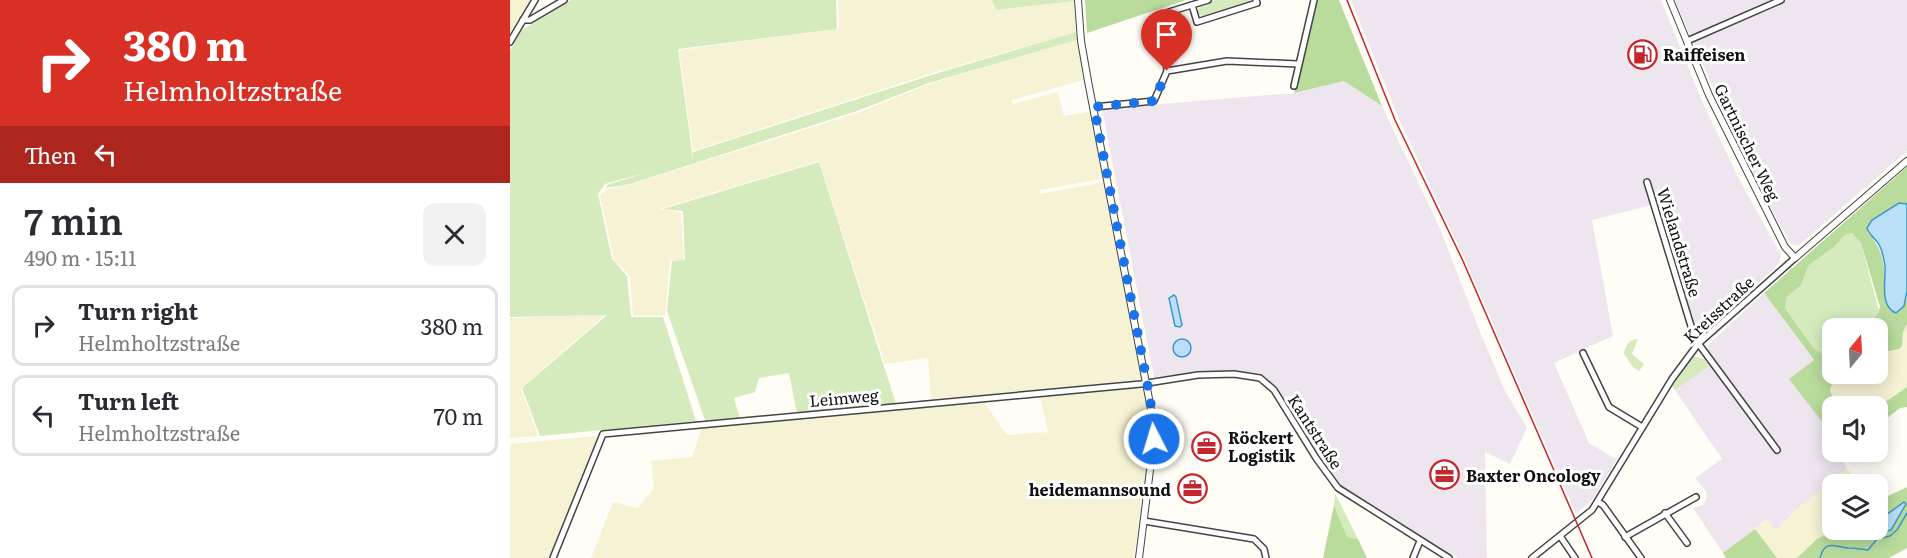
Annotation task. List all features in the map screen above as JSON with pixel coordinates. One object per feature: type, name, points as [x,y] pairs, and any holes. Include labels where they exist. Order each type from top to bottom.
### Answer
[{"type":"street","points":[[510,42],[535,0]]},
{"type":"street","points":[[523,20],[530,20],[564,0]]},
{"type":"street","points":[[1078,0],[1081,41],[1155,430],[1139,558]]},
{"type":"street","points":[[1094,107],[1154,101],[1167,71],[1163,20],[1169,12],[1208,0]]},
{"type":"street","points":[[1192,5],[1197,22],[1257,3],[1256,0]]},
{"type":"street","points":[[1294,86],[1314,0]]},
{"type":"street","name":"Gartnischer Weg","points":[[1670,0],[1709,95],[1749,178],[1785,247],[1795,258]]},
{"type":"street","points":[[1687,41],[1781,0]]},
{"type":"street","points":[[1167,71],[1227,62],[1298,64]]},
{"type":"street","name":"Kreisstraße","points":[[1532,558],[1582,519],[1598,502],[1677,371],[1698,344],[1907,161]]},
{"type":"street","name":"Wielandstraße","points":[[1647,182],[1698,344],[1777,450]]},
{"type":"street","points":[[1583,353],[1609,407],[1642,427]]},
{"type":"street","name":"Kantstraße","points":[[1147,382],[1198,375],[1234,374],[1260,378],[1274,390],[1334,484],[1367,508],[1449,558]]},
{"type":"street","name":"Leimweg","points":[[553,558],[603,434],[1147,382]]},
{"type":"street","points":[[1625,537],[1696,497]]},
{"type":"street","points":[[1598,502],[1603,505],[1641,558]]},
{"type":"street","points":[[1665,513],[1687,543]]},
{"type":"street","points":[[1144,521],[1254,539],[1264,549],[1266,558]]},
{"type":"street","points":[[1560,536],[1575,558]]},
{"type":"street","points":[[1413,558],[1420,541]]},
{"type":"shaded area","points":[[510,0],[531,0],[510,35]]},
{"type":"shaded area","points":[[838,0],[992,0],[996,10],[1074,1],[1076,32],[936,72],[693,151],[679,50],[839,29]]},
{"type":"shaded area","points":[[1351,0],[1661,0],[1702,101],[1739,179],[1781,255],[1779,264],[1691,344],[1652,205],[1592,220],[1613,336],[1554,363],[1589,443],[1614,458],[1618,457],[1593,499],[1576,514],[1465,260],[1399,119]]},
{"type":"shaded area","points":[[1675,0],[1907,0],[1907,151],[1798,246],[1791,244],[1746,164]]},
{"type":"shaded area","points":[[1077,40],[1084,80],[1011,100],[1013,104],[1058,92],[1064,116],[1092,111],[1105,178],[1040,190],[1040,194],[1105,182],[1143,379],[931,399],[928,358],[885,364],[819,161],[659,209],[681,212],[684,260],[670,260],[665,316],[633,316],[630,276],[614,260],[600,195],[607,189],[632,184],[857,113],[929,84]]},
{"type":"shaded area","points":[[1344,81],[1382,106],[1441,231],[1505,391],[1527,428],[1510,464],[1485,452],[1487,558],[1458,558],[1337,484],[1275,386],[1260,373],[1233,371],[1154,377],[1102,109],[1294,93]]},
{"type":"shaded area","points":[[1764,293],[1814,361],[1790,379],[1822,421],[1822,462],[1843,462],[1847,468],[1840,474],[1822,474],[1822,489],[1796,510],[1776,531],[1766,520],[1723,553],[1693,508],[1703,505],[1707,497],[1706,491],[1695,478],[1722,459],[1675,390],[1715,361],[1708,350],[1708,345]]},
{"type":"shaded area","points":[[605,315],[521,388],[538,436],[510,438],[510,318]]},
{"type":"shaded area","points":[[1907,324],[1907,387],[1888,400],[1888,396],[1832,396],[1830,389],[1832,384],[1888,384],[1888,351],[1902,346],[1903,332]]},
{"type":"shaded area","points":[[1139,386],[1144,388],[1151,431],[1134,558],[591,558],[613,502],[638,508],[654,488],[651,461],[692,457],[702,427],[984,402],[1007,435],[1048,432],[1040,396]]},
{"type":"shaded area","points":[[598,436],[550,558],[510,558],[510,444]]},
{"type":"shaded area","points":[[1847,468],[1851,474],[1840,474]]},
{"type":"shaded area","points":[[1822,489],[1822,536],[1797,558],[1777,558],[1755,529],[1767,520],[1776,530]]},
{"type":"green space","points":[[571,0],[836,0],[837,29],[678,49],[693,159],[693,152],[941,72],[1076,32],[1077,40],[929,83],[857,111],[630,184],[606,188],[607,185],[648,172],[605,184],[598,194],[612,259],[627,276],[631,317],[663,317],[696,421],[540,436],[522,388],[607,315],[510,317],[510,50],[522,30]]},
{"type":"green space","points":[[992,0],[1074,0],[1074,1],[996,10]]},
{"type":"green space","points":[[1085,0],[1186,0],[1087,33]]},
{"type":"green space","points":[[1215,0],[1252,0],[1202,16],[1197,13],[1200,5]]},
{"type":"green space","points":[[1318,0],[1339,0],[1382,106],[1344,81],[1294,93]]},
{"type":"green space","points":[[819,162],[896,404],[797,413],[789,373],[759,378],[755,392],[734,398],[740,419],[706,423],[667,311],[672,261],[685,260],[683,211],[663,209]]},
{"type":"green space","points":[[1907,167],[1907,204],[1903,203],[1872,220],[1867,232],[1875,241],[1882,259],[1889,307],[1905,299],[1907,291],[1907,324],[1903,332],[1902,346],[1888,351],[1888,318],[1874,318],[1880,307],[1861,243],[1852,233],[1845,235],[1834,247],[1809,265],[1801,285],[1787,297],[1785,308],[1815,350],[1822,353],[1822,384],[1832,384],[1830,389],[1832,396],[1822,396],[1822,422],[1789,379],[1814,360],[1764,293]]},
{"type":"green space","points":[[1852,233],[1861,243],[1879,311],[1874,318],[1822,318],[1822,353],[1815,350],[1785,308],[1787,297],[1801,285],[1809,265],[1834,247],[1845,235]]},
{"type":"green space","points":[[1638,339],[1632,354],[1644,364],[1639,371],[1633,367],[1624,354],[1628,344]]},
{"type":"green space","points":[[1694,356],[1704,359],[1709,366],[1675,390],[1672,386]]},
{"type":"green space","points":[[1907,387],[1907,407],[1900,408],[1888,417],[1888,400]]},
{"type":"green space","points":[[1907,487],[1907,548],[1889,558],[1797,558],[1822,536],[1822,540],[1888,540],[1888,496]]},
{"type":"green space","points":[[1335,493],[1358,539],[1347,537],[1334,505]]},
{"type":"green space","points":[[1334,505],[1347,537],[1358,539],[1367,558],[1323,558]]},
{"type":"green space","points":[[1755,529],[1777,558],[1726,558],[1723,553]]},
{"type":"water","points":[[1899,203],[1907,204],[1907,291],[1904,306],[1896,313],[1887,305],[1885,299],[1885,266],[1882,251],[1867,228],[1872,220]]},
{"type":"water","points":[[1174,295],[1182,325],[1180,327],[1175,326],[1169,298]]},
{"type":"water","points":[[1182,339],[1188,342],[1191,348],[1188,354],[1182,357],[1176,354],[1173,348],[1176,342]]},
{"type":"water","points":[[1904,502],[1906,504],[1891,530],[1888,531],[1888,514]]},
{"type":"waterway","points":[[1820,558],[1827,546],[1868,550],[1877,539],[1890,536],[1897,530],[1907,513]]},
{"type":"railway","points":[[1347,0],[1395,120],[1463,261],[1592,558]]},
{"type":"place","name":"Raiffeisen","points":[[1642,54]]},
{"type":"place","name":"Röckert Logistik","points":[[1207,446]]},
{"type":"place","name":"Baxter Oncology","points":[[1445,475]]},
{"type":"place","name":"heidemannsound","points":[[1192,489]]},
{"type":"route","points":[[1154,439],[1155,430],[1147,382],[1094,107],[1154,101],[1167,71]]}]
